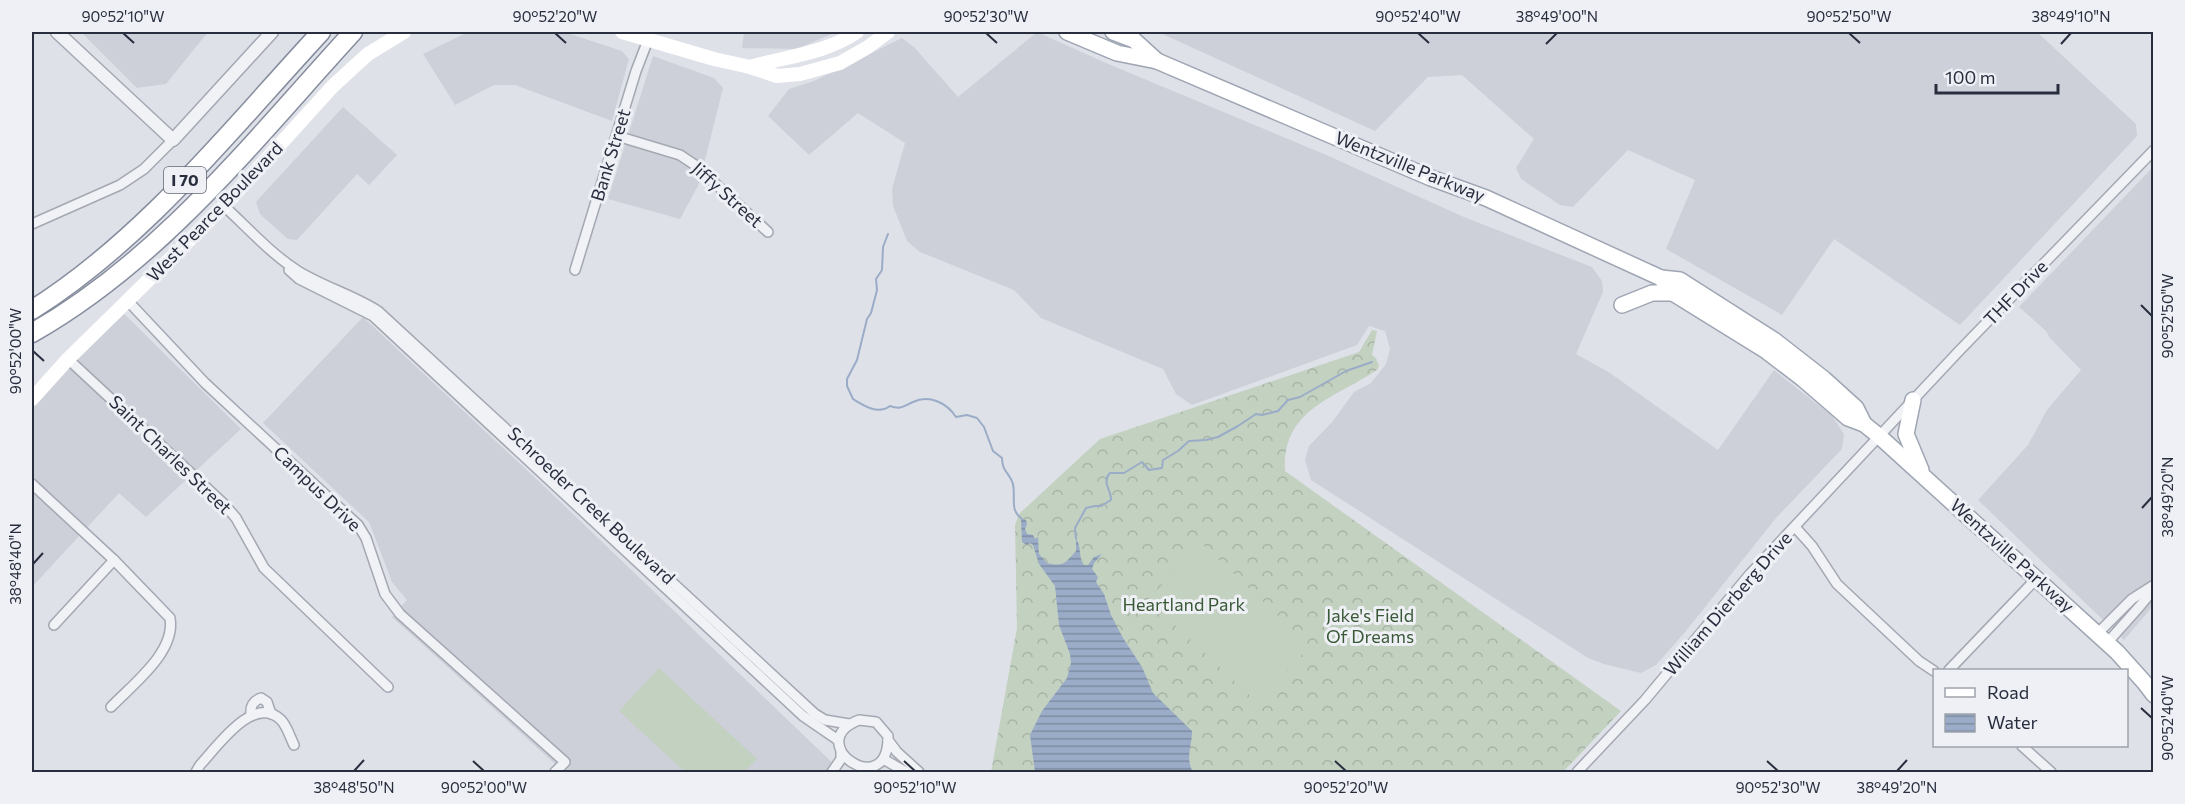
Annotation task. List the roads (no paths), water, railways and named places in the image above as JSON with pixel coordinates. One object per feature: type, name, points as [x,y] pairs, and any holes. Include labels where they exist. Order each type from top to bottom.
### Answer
[{"type":"highway","name":"I 70","points":[[32,310],[90,268],[143,221],[202,162],[321,32]]},
{"type":"highway","name":"I 70","points":[[32,333],[104,286],[157,242],[220,178],[353,33]]},
{"type":"main road","name":"West Pearce Boulevard","points":[[32,399],[68,359],[224,206],[333,86],[368,54],[404,32]]},
{"type":"main road","points":[[622,32],[777,76],[800,74],[840,63],[888,32]]},
{"type":"main road","points":[[750,67],[774,59],[802,56],[828,47],[857,32]]},
{"type":"main road","points":[[840,63],[844,51],[867,32]]},
{"type":"main road","name":"Wentzville Parkway","points":[[1067,32],[1117,53],[1157,61],[1431,178],[1486,198],[1661,278],[1680,280],[1774,340],[1824,379],[1856,408],[1863,424]]},
{"type":"main road","name":"Wentzville Parkway","points":[[1113,32],[1134,40],[1157,61]]},
{"type":"main road","points":[[784,75],[793,66],[821,60],[826,56],[828,47]]},
{"type":"main road","name":"Wentzville Parkway","points":[[1661,278],[1673,293],[1765,350],[1848,418],[1863,424],[1879,436],[2102,638],[2144,681],[2154,696]]},
{"type":"main road","points":[[1622,305],[1652,293],[1673,293]]},
{"type":"main road","points":[[1913,400],[1906,434],[1925,478]]},
{"type":"street","points":[[57,32],[173,140]]},
{"type":"street","points":[[32,224],[120,184],[144,169],[272,32]]},
{"type":"street","name":"Bank Street","points":[[575,270],[648,40]]},
{"type":"street","name":"Jiffy Street","points":[[617,136],[680,155],[695,165],[768,232]]},
{"type":"street","name":"THF Drive","points":[[1879,436],[2154,150]]},
{"type":"street","name":"Schroeder Creek Boulevard","points":[[224,206],[284,261],[299,279],[365,302],[391,322],[815,714],[825,720],[849,724]]},
{"type":"street","name":"Schroeder Creek Boulevard","points":[[330,290],[374,316],[803,716],[838,740]]},
{"type":"street","name":"Campus Drive","points":[[129,301],[205,383],[358,525],[366,538],[385,594],[400,614],[565,762],[555,772]]},
{"type":"street","name":"Saint Charles Street","points":[[68,359],[225,505],[236,518],[264,568],[388,687]]},
{"type":"street","name":"William Dierberg Drive","points":[[1577,772],[1645,700],[1707,628],[1733,593],[1879,436]]},
{"type":"street","points":[[32,484],[114,560],[170,618],[172,628],[162,653],[111,707]]},
{"type":"street","points":[[1795,527],[1812,546],[1837,584],[1919,661],[1933,670]]},
{"type":"street","points":[[54,625],[114,560]]},
{"type":"street","points":[[1949,669],[2037,578]]},
{"type":"street","points":[[2102,638],[2132,599],[2154,587]]},
{"type":"street","points":[[251,715],[251,706],[255,700],[261,698],[267,702],[271,714]]},
{"type":"street","points":[[196,772],[243,719],[251,715],[264,712],[283,722],[294,745]]},
{"type":"street","points":[[832,772],[840,759],[838,740],[842,730],[859,720],[876,722],[888,736],[888,753],[885,760],[871,769],[850,772]]},
{"type":"street","points":[[888,740],[897,752],[919,772]]},
{"type":"street","points":[[2023,747],[2051,772]]},
{"type":"street","points":[[841,753],[849,763],[860,769]]},
{"type":"street","points":[[885,760],[906,772]]},
{"type":"water","points":[[1021,518],[1026,520],[1027,534],[1033,535],[1035,539],[1038,537],[1039,554],[1047,563],[1061,564],[1066,561],[1076,551],[1076,539],[1084,565],[1088,565],[1094,557],[1102,554],[1092,569],[1098,577],[1096,582],[1104,594],[1111,615],[1123,638],[1142,667],[1153,693],[1192,731],[1189,757],[1193,772],[1035,772],[1030,735],[1042,711],[1067,678],[1071,663],[1059,625],[1055,586],[1039,564],[1033,545],[1022,542]]},
{"type":"waterway","points":[[888,234],[883,247],[882,270],[876,279],[877,290],[871,313],[867,319],[857,360],[847,379],[847,386],[853,399],[876,410],[890,406],[902,407],[925,399],[943,404],[956,417],[967,415],[977,418],[984,427],[993,451],[1002,458],[1003,466],[1013,484],[1016,512],[1022,519]]},
{"type":"waterway","points":[[1076,539],[1075,528],[1086,508],[1101,506],[1111,500],[1106,480],[1110,473],[1124,473],[1142,462],[1149,470],[1162,468],[1163,460],[1189,441],[1218,437],[1256,414],[1262,415],[1278,411],[1288,400],[1300,397],[1346,371],[1372,362]]},
{"type":"park label","name":"Heartland Park","points":[[1184,605]]},
{"type":"park label","name":"Jake's Field Of Dreams","points":[[1370,626]]}]
